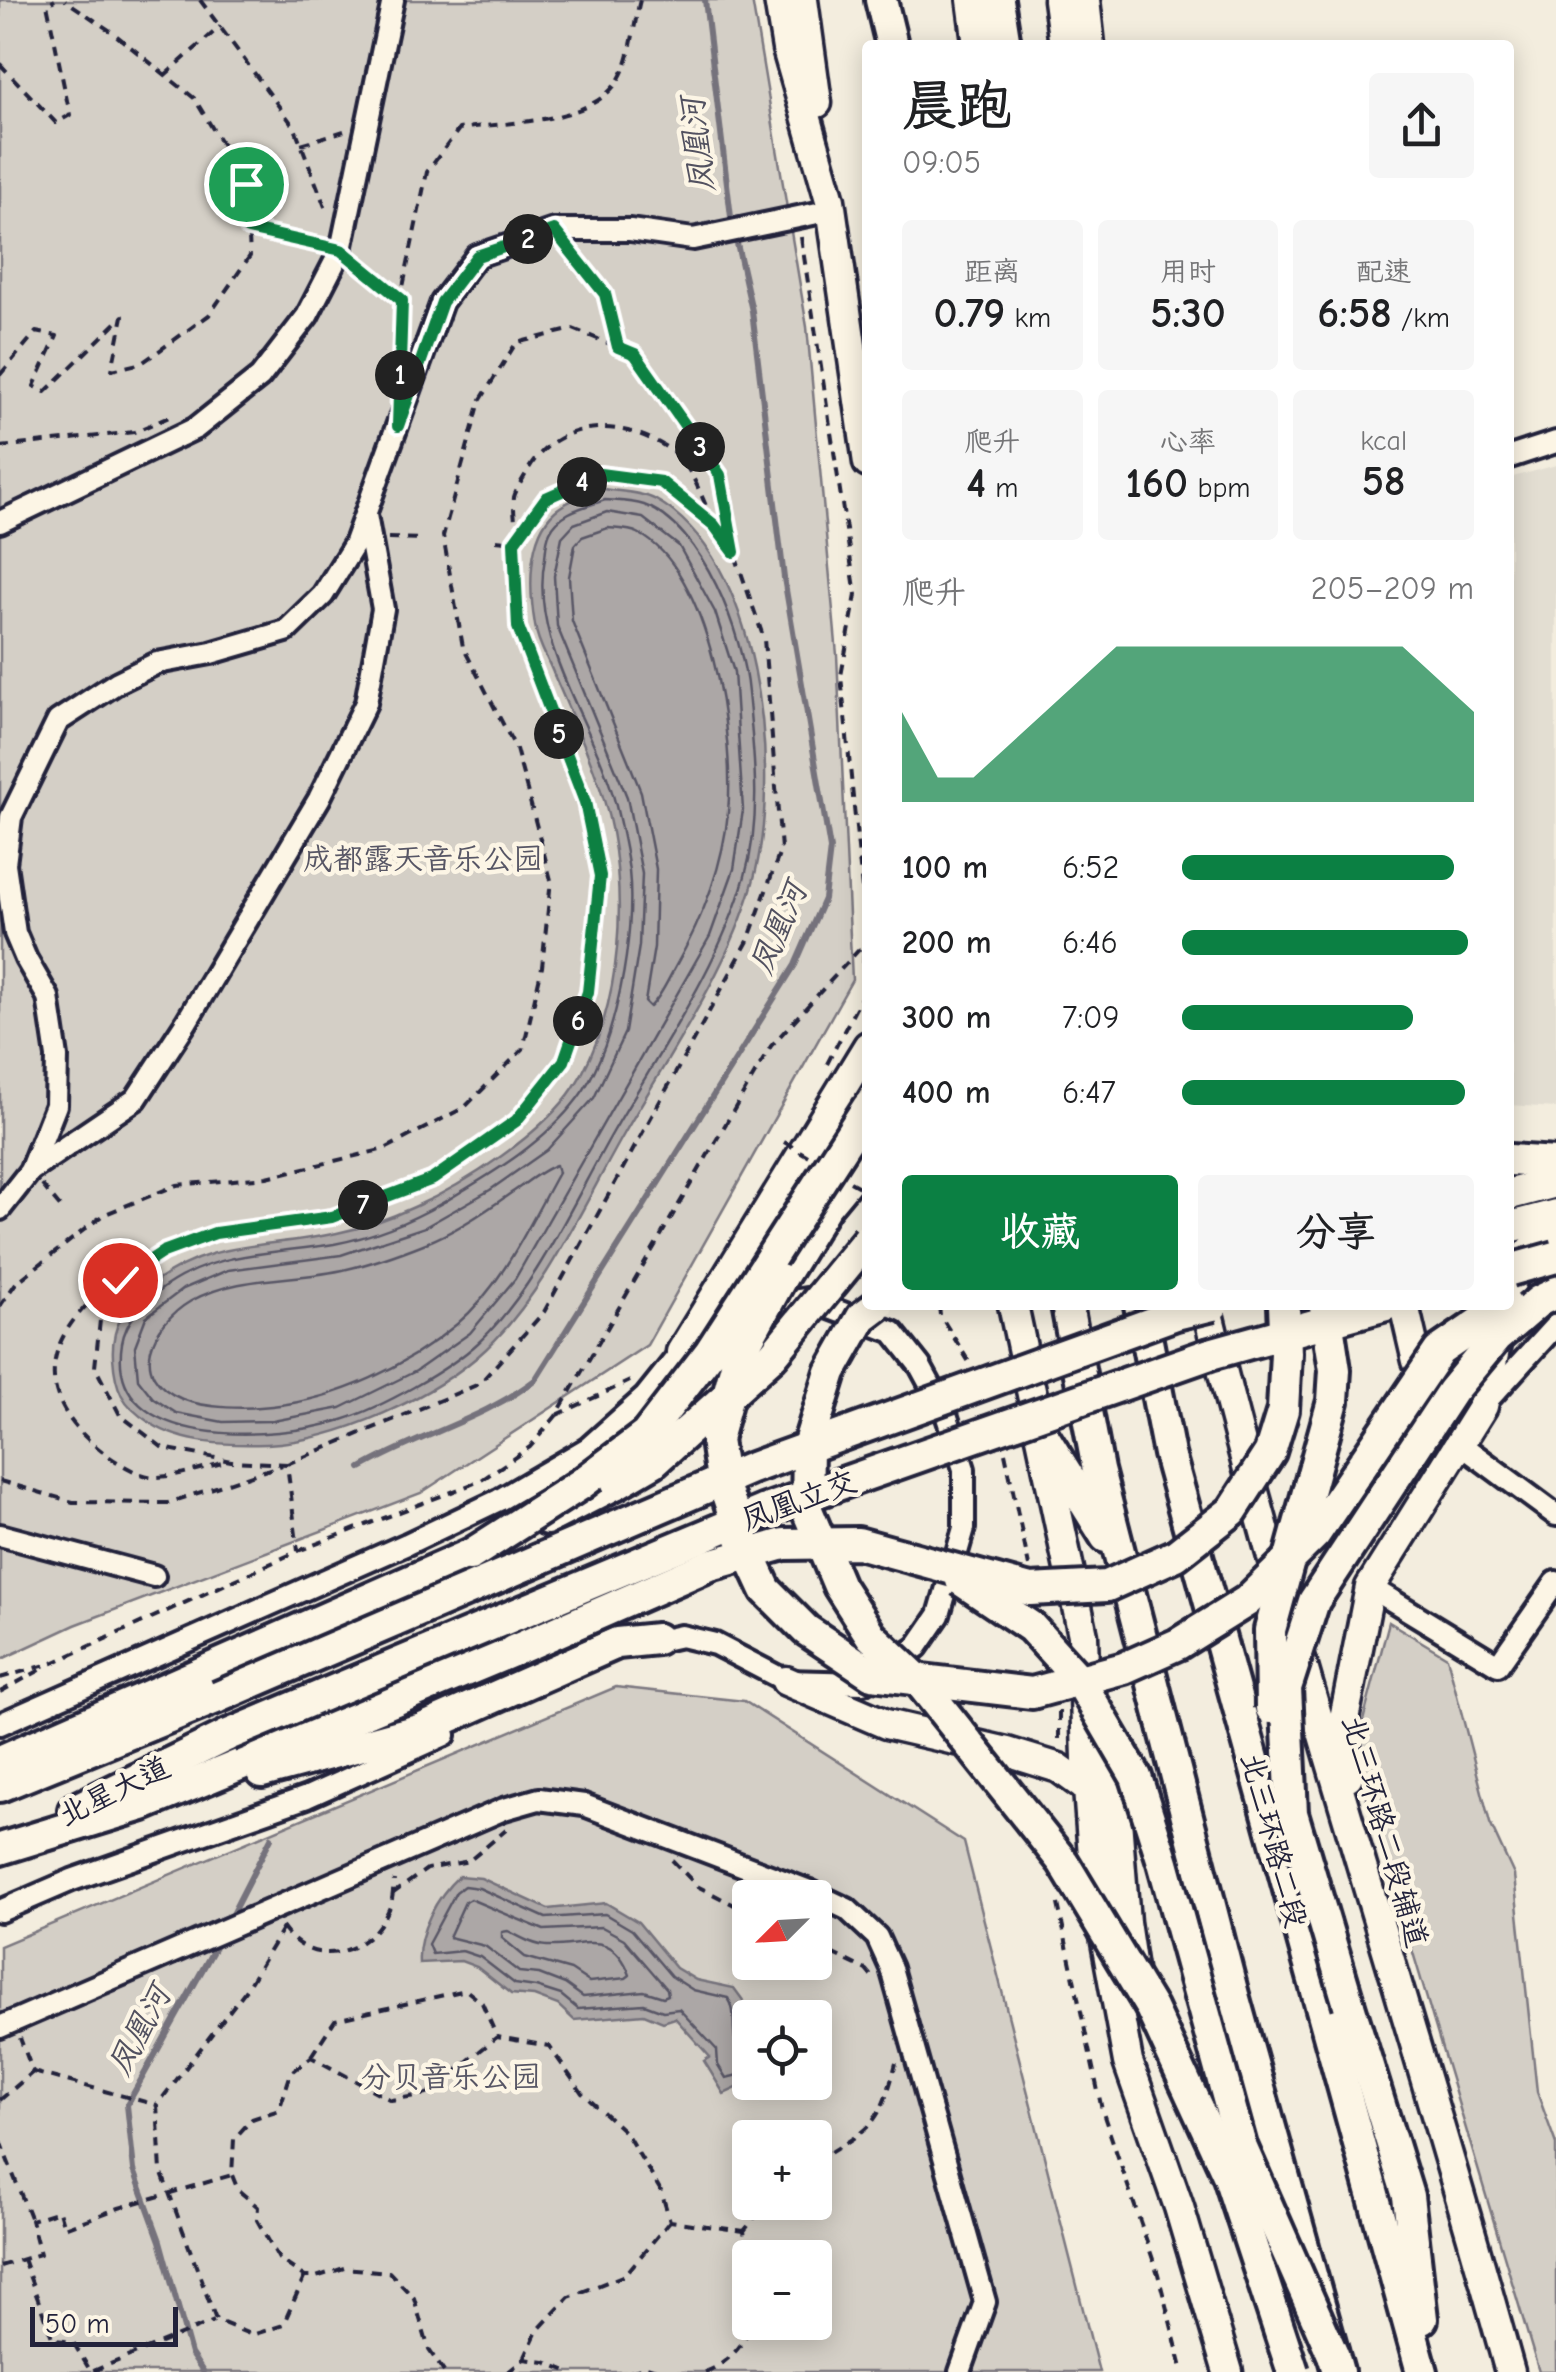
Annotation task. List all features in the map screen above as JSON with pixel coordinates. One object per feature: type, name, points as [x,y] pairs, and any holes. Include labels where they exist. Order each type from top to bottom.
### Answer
[{"type":"highway","points":[[881,0],[892,40]]},
{"type":"highway","points":[[889,0],[893,40]]},
{"type":"highway","points":[[974,0],[978,40]]},
{"type":"highway","points":[[998,0],[1004,40]]},
{"type":"highway","points":[[470,1555],[581,1484],[646,1435],[710,1352],[862,1116]]},
{"type":"highway","points":[[1514,1160],[1556,1164]]},
{"type":"highway","points":[[862,1161],[825,1207],[738,1358],[716,1440],[727,1493],[766,1590],[806,1630],[872,1674],[1032,1694],[1124,1668],[1178,1644],[1247,1600],[1315,1534],[1439,1351],[1498,1310]]},
{"type":"highway","points":[[1514,1193],[1556,1182]]},
{"type":"highway","points":[[1514,1227],[1556,1215]]},
{"type":"highway","points":[[0,1761],[522,1532],[654,1462],[773,1355],[862,1245]]},
{"type":"highway","points":[[1514,1269],[1556,1257]]},
{"type":"highway","points":[[1514,1299],[1556,1281]]},
{"type":"highway","points":[[1292,1813],[1286,1688],[1314,1601],[1452,1390],[1496,1338],[1540,1301],[1556,1294]]},
{"type":"highway","points":[[871,1310],[862,1317],[832,1372],[808,1446],[807,1510],[838,1586],[871,1636],[918,1680],[1063,1862],[1151,2008],[1229,2177],[1293,2372]]},
{"type":"highway","points":[[1067,1310],[1098,1470],[1121,1562],[1233,1995],[1336,2364]]},
{"type":"highway","name":"北三环路二段","points":[[1141,1310],[1168,1454],[1425,2372]]},
{"type":"highway","name":"凤凰立交","points":[[218,1697],[749,1468],[1191,1310]]},
{"type":"highway","points":[[143,1804],[710,1565],[784,1544],[858,1542],[1030,1590],[1107,1586],[1176,1555],[1232,1510],[1270,1452],[1283,1410],[1284,1310]]},
{"type":"highway","points":[[1327,1310],[1335,1370],[1333,1400],[1270,1630],[1272,1743],[1408,2196],[1425,2372]]},
{"type":"highway","name":"凤凰立交","points":[[228,1735],[763,1511],[1210,1354],[1368,1310]]},
{"type":"highway","points":[[1038,1429],[1121,1562]]},
{"type":"highway","points":[[934,1561],[1031,1626],[1080,1680],[1136,1777],[1164,1862],[1241,2146],[1336,2364]]},
{"type":"highway","points":[[0,1848],[143,1804],[422,1729],[617,1643],[658,1639]]},
{"type":"highway","name":"北星大道","points":[[0,1786],[218,1697]]},
{"type":"highway","name":"北星大道","points":[[0,1848],[228,1735]]},
{"type":"main road","points":[[779,0],[787,50],[831,205]]},
{"type":"main road","points":[[803,0],[862,421]]},
{"type":"main road","points":[[1058,0],[1063,40]]},
{"type":"main road","points":[[1085,0],[1089,40]]},
{"type":"main road","points":[[681,1352],[862,1056]]},
{"type":"main road","points":[[1514,1245],[1556,1233]]},
{"type":"main road","points":[[1514,1276],[1522,1258],[1539,1241],[1556,1233]]},
{"type":"main road","points":[[1014,1310],[1116,1807],[1124,1922],[1149,2080],[1179,2208]]},
{"type":"main road","name":"北三环路二段辅道","points":[[1210,1310],[1234,1420],[1510,2372]]},
{"type":"main road","points":[[1405,1310],[1418,1361],[1437,1380],[1483,1406]]},
{"type":"main road","points":[[1351,1831],[1344,1719],[1370,1587],[1483,1406],[1506,1310]]},
{"type":"main road","points":[[1083,1636],[1088,1788],[1096,1882],[1128,2062],[1179,2208],[1228,2372]]},
{"type":"main road","points":[[786,1681],[886,1724],[1060,1768],[1088,1788]]},
{"type":"street","points":[[0,522],[196,428],[260,378],[308,316],[341,250],[392,0]]},
{"type":"street","points":[[30,1172],[56,1105],[58,1057],[48,997],[15,932],[5,864],[12,817],[58,722],[118,682],[157,662],[212,653],[286,631],[323,594],[354,544],[442,302],[477,256],[554,230],[630,230],[692,240],[798,217],[831,205]]},
{"type":"street","points":[[1514,455],[1556,442]]},
{"type":"street","points":[[0,1209],[30,1172],[136,1100],[319,799],[366,704],[383,609],[366,514]]},
{"type":"street","points":[[1514,1175],[1556,1164]]},
{"type":"street","points":[[0,1724],[499,1500],[588,1448],[645,1397],[681,1352],[780,1303],[806,1299],[893,1332],[920,1366],[946,1414],[964,1469],[964,1528],[939,1615],[917,1647],[863,1683],[786,1681],[715,1644],[681,1636],[658,1639],[307,1796],[72,1880],[0,1911]]},
{"type":"street","points":[[1483,1406],[1556,1324]]},
{"type":"street","points":[[1460,1444],[1556,1515]]},
{"type":"street","points":[[0,1534],[154,1576]]},
{"type":"street","points":[[1370,1587],[1498,1665],[1556,1582]]},
{"type":"street","points":[[7,2025],[193,1946],[272,1918],[388,1859],[504,1809],[540,1799],[584,1805],[807,1890],[847,1910],[878,1936],[891,1968],[985,2302],[960,2372]]},
{"type":"path","points":[[0,64],[56,123],[70,114],[47,4],[55,0]]},
{"type":"path","points":[[0,375],[36,332],[57,336],[34,386],[44,392],[124,316],[112,370],[142,363],[209,316],[250,256],[246,184],[194,98],[65,0]]},
{"type":"path","points":[[200,0],[295,128],[341,250]]},
{"type":"path","points":[[400,372],[402,300],[427,172],[460,129],[574,114],[601,102],[622,75],[640,0]]},
{"type":"path","points":[[165,74],[221,26]]},
{"type":"path","points":[[301,144],[369,124]]},
{"type":"path","points":[[798,217],[856,595],[842,676],[862,901]]},
{"type":"path","points":[[248,229],[341,250],[402,300]]},
{"type":"path","points":[[554,230],[605,294],[618,347]]},
{"type":"path","points":[[0,1306],[16,1283],[103,1215],[177,1185],[267,1177],[386,1149],[466,1107],[523,1049],[542,967],[551,880],[516,749],[463,647],[444,536],[480,401],[516,343],[573,329],[635,354],[720,475],[734,552],[764,639],[781,849],[748,941],[544,1312],[478,1384],[287,1464],[168,1503],[74,1502],[0,1481]]},
{"type":"path","points":[[0,447],[134,432],[170,416]]},
{"type":"path","points":[[231,1461],[155,1478],[115,1461],[82,1436],[60,1409],[53,1375],[60,1343],[84,1308],[163,1252],[215,1233],[332,1217],[433,1179],[516,1121],[564,1061],[588,992],[600,876],[585,802],[518,627],[514,495],[535,458],[547,446],[585,426],[624,430],[671,450],[696,482],[714,525],[734,552]]},
{"type":"path","points":[[496,540],[515,539],[546,498],[600,474],[661,482],[714,525]]},
{"type":"path","points":[[370,538],[423,538]]},
{"type":"path","points":[[0,1692],[53,1663],[298,1551],[480,1480],[530,1447],[556,1416],[771,1046],[862,950]]},
{"type":"path","points":[[822,1072],[862,996]]},
{"type":"path","points":[[30,1172],[61,1208]]},
{"type":"path","points":[[113,1272],[120,1280]]},
{"type":"path","points":[[120,1280],[101,1310],[95,1367],[120,1416],[163,1448],[231,1461],[287,1464]]},
{"type":"path","points":[[556,1416],[629,1383],[642,1369]]},
{"type":"path","points":[[287,1464],[298,1551]]},
{"type":"path","points":[[0,1678],[53,1663]]},
{"type":"path","points":[[636,1825],[697,1886],[732,1904]]},
{"type":"path","points":[[392,1894],[428,1869],[469,1862],[510,1826]]},
{"type":"path","points":[[305,2277],[283,2325],[252,2335],[216,2320],[161,2170],[157,2105],[245,1991],[272,1918],[291,1940],[321,1954],[347,1951],[370,1937],[390,1908],[394,1881],[388,1859]]},
{"type":"path","points":[[832,1953],[866,1970],[876,1983]]},
{"type":"path","points":[[444,2372],[429,2350],[414,2298],[389,2272],[344,2268],[305,2277],[279,2259],[257,2220],[258,2207],[238,2190],[232,2175],[234,2139],[252,2119],[278,2110],[292,2073],[311,2057],[336,2020],[466,1990],[482,2003],[497,2037]]},
{"type":"path","points":[[832,2151],[868,2128],[885,2105],[907,2024]]},
{"type":"path","points":[[7,2025],[34,2072],[157,2105]]},
{"type":"path","points":[[311,2057],[392,2100],[428,2094],[497,2037],[550,2046],[582,2093],[626,2133],[661,2191],[670,2221]]},
{"type":"path","points":[[0,2100],[34,2072]]},
{"type":"path","points":[[0,2140],[40,2254],[0,2266]]},
{"type":"path","points":[[30,2220],[59,2211],[64,2228],[232,2175]]},
{"type":"path","points":[[745,2240],[744,2231],[753,2220]]},
{"type":"path","points":[[670,2221],[744,2231]]},
{"type":"path","points":[[508,2372],[524,2359],[537,2331],[569,2297],[626,2274],[670,2221]]},
{"type":"path","points":[[23,2259],[53,2340],[73,2342],[91,2372],[216,2320]]},
{"type":"path","points":[[704,2372],[720,2366],[743,2340]]},
{"type":"path","points":[[524,2359],[570,2372]]},
{"type":"path","points":[[630,2372],[647,2367],[664,2372]]},
{"type":"shaded area","points":[[1556,465],[1556,1108],[1514,1105],[1514,477]]},
{"type":"green space","name":"成都露天音乐公园","points":[[0,0],[752,0],[807,327],[837,655],[852,980],[647,1345],[421,1493],[75,1625],[0,1660]]},
{"type":"green space","points":[[1389,1622],[1447,1657],[1490,1823],[1514,1875],[1537,2092],[1556,2144],[1556,2372],[1539,2372],[1363,1786],[1359,1736]]},
{"type":"green space","name":"分贝音乐公园","points":[[616,1687],[744,1701],[964,1842],[1099,2372],[0,2372],[0,1946]]},
{"type":"water","points":[[604,489],[650,497],[691,528],[719,568],[740,615],[754,667],[765,776],[756,870],[734,937],[562,1247],[527,1302],[486,1349],[413,1399],[324,1435],[267,1444],[237,1444],[192,1440],[163,1430],[133,1410],[122,1395],[113,1357],[114,1336],[121,1318],[147,1288],[194,1260],[216,1253],[347,1231],[386,1219],[434,1197],[501,1156],[543,1122],[574,1087],[590,1057],[612,985],[619,908],[617,870],[599,784],[538,638],[531,580],[535,549],[546,522],[566,503]]},
{"type":"water","points":[[459,1876],[481,1878],[548,1909],[606,1903],[638,1922],[676,1968],[696,1980],[734,1988],[743,2000],[732,2000],[732,2090],[724,2094],[704,2061],[710,2057],[675,2018],[663,2022],[644,2014],[574,2020],[558,2005],[534,1996],[511,1994],[477,1967],[461,1961],[419,1963],[421,1940],[443,1894]]},
{"type":"waterway","name":"凤凰河","points":[[361,1468],[494,1406],[535,1380],[795,965],[824,899],[830,849],[784,578],[752,311],[731,217],[705,0]]},
{"type":"waterway","name":"凤凰河","points":[[229,1920],[271,1838]]},
{"type":"waterway","name":"凤凰河","points":[[203,2372],[191,2354],[160,2241],[134,2170],[127,2105],[219,1940]]},
{"type":"route","points":[[120,1280],[163,1252],[215,1233],[332,1217],[433,1179],[516,1121],[564,1061],[588,992],[600,876],[585,802],[518,627],[516,536],[546,498],[600,474],[661,482],[714,525],[734,552],[720,475],[635,354],[618,347],[605,294],[554,230],[477,256],[442,302],[398,426],[402,300],[341,250],[248,229],[246,184]]}]
